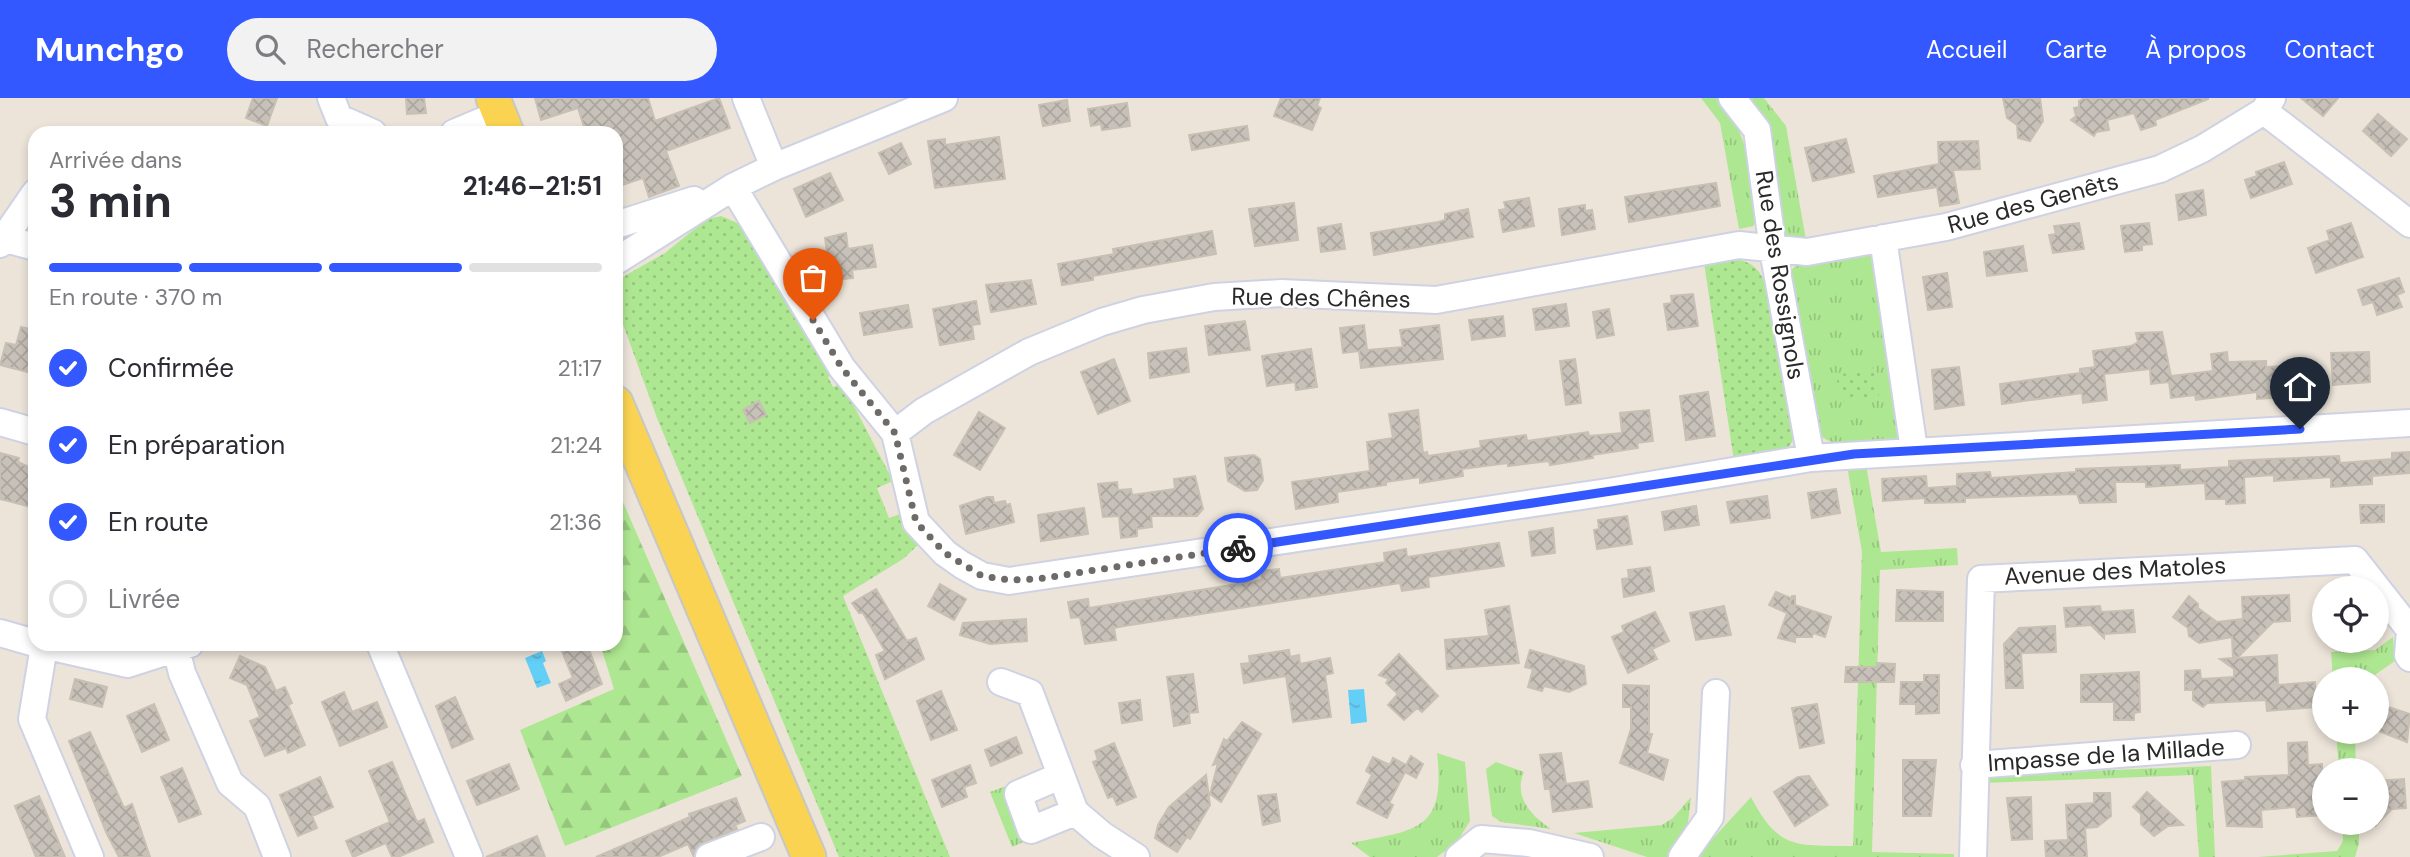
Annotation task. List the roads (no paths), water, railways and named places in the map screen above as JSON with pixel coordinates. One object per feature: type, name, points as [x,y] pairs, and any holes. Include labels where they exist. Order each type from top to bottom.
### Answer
[{"type":"main road","points":[[623,419],[809,857]]},
{"type":"street","points":[[331,98],[339,118],[357,126]]},
{"type":"street","points":[[746,98],[774,167]]},
{"type":"street","points":[[623,257],[733,187],[774,167],[944,98]]},
{"type":"street","name":"Rue des Rossignols","points":[[1732,98],[1756,130],[1773,250],[1811,458]]},
{"type":"street","points":[[2268,105],[2410,224]]},
{"type":"street","name":"Rue des Genêts","points":[[1773,250],[1807,253],[1946,227],[2160,169],[2202,149],[2268,105]]},
{"type":"street","points":[[472,126],[500,115]]},
{"type":"street","points":[[623,223],[733,187]]},
{"type":"street","points":[[733,187],[842,368],[895,433],[916,522],[945,553],[962,565],[982,576],[1009,580],[1608,492],[1811,458],[2410,422]]},
{"type":"street","points":[[28,203],[1,241],[28,246]]},
{"type":"street","points":[[1883,238],[1914,450]]},
{"type":"street","name":"Rue des Chênes","points":[[895,433],[923,411],[1029,352],[1102,322],[1180,302],[1280,293],[1436,300],[1739,245],[1773,250]]},
{"type":"street","points":[[0,422],[28,430]]},
{"type":"street","name":"Avenue des Matoles","points":[[1973,857],[1981,579],[2355,561],[2410,630],[2410,659]]},
{"type":"street","points":[[0,633],[28,641]]},
{"type":"street","points":[[38,651],[32,719],[90,857]]},
{"type":"street","points":[[70,651],[128,664],[166,651]]},
{"type":"street","points":[[181,651],[182,673],[230,783],[257,806],[277,857]]},
{"type":"street","points":[[383,651],[469,857]]},
{"type":"street","points":[[1001,682],[1030,693],[1075,812],[1102,835],[1136,857]]},
{"type":"street","points":[[1682,857],[1710,817],[1716,693]]},
{"type":"street","name":"Impasse de la Millade","points":[[1974,765],[2237,745]]},
{"type":"street","points":[[1060,775],[1018,794],[1031,830],[1075,812]]},
{"type":"street","points":[[709,857],[761,837]]},
{"type":"street","points":[[1459,857],[1481,839],[1529,843],[1590,857]]},
{"type":"water","points":[[542,651],[546,661],[543,663],[551,683],[537,688],[525,658]]},
{"type":"water","points":[[1364,689],[1367,722],[1351,724],[1348,690]]}]
